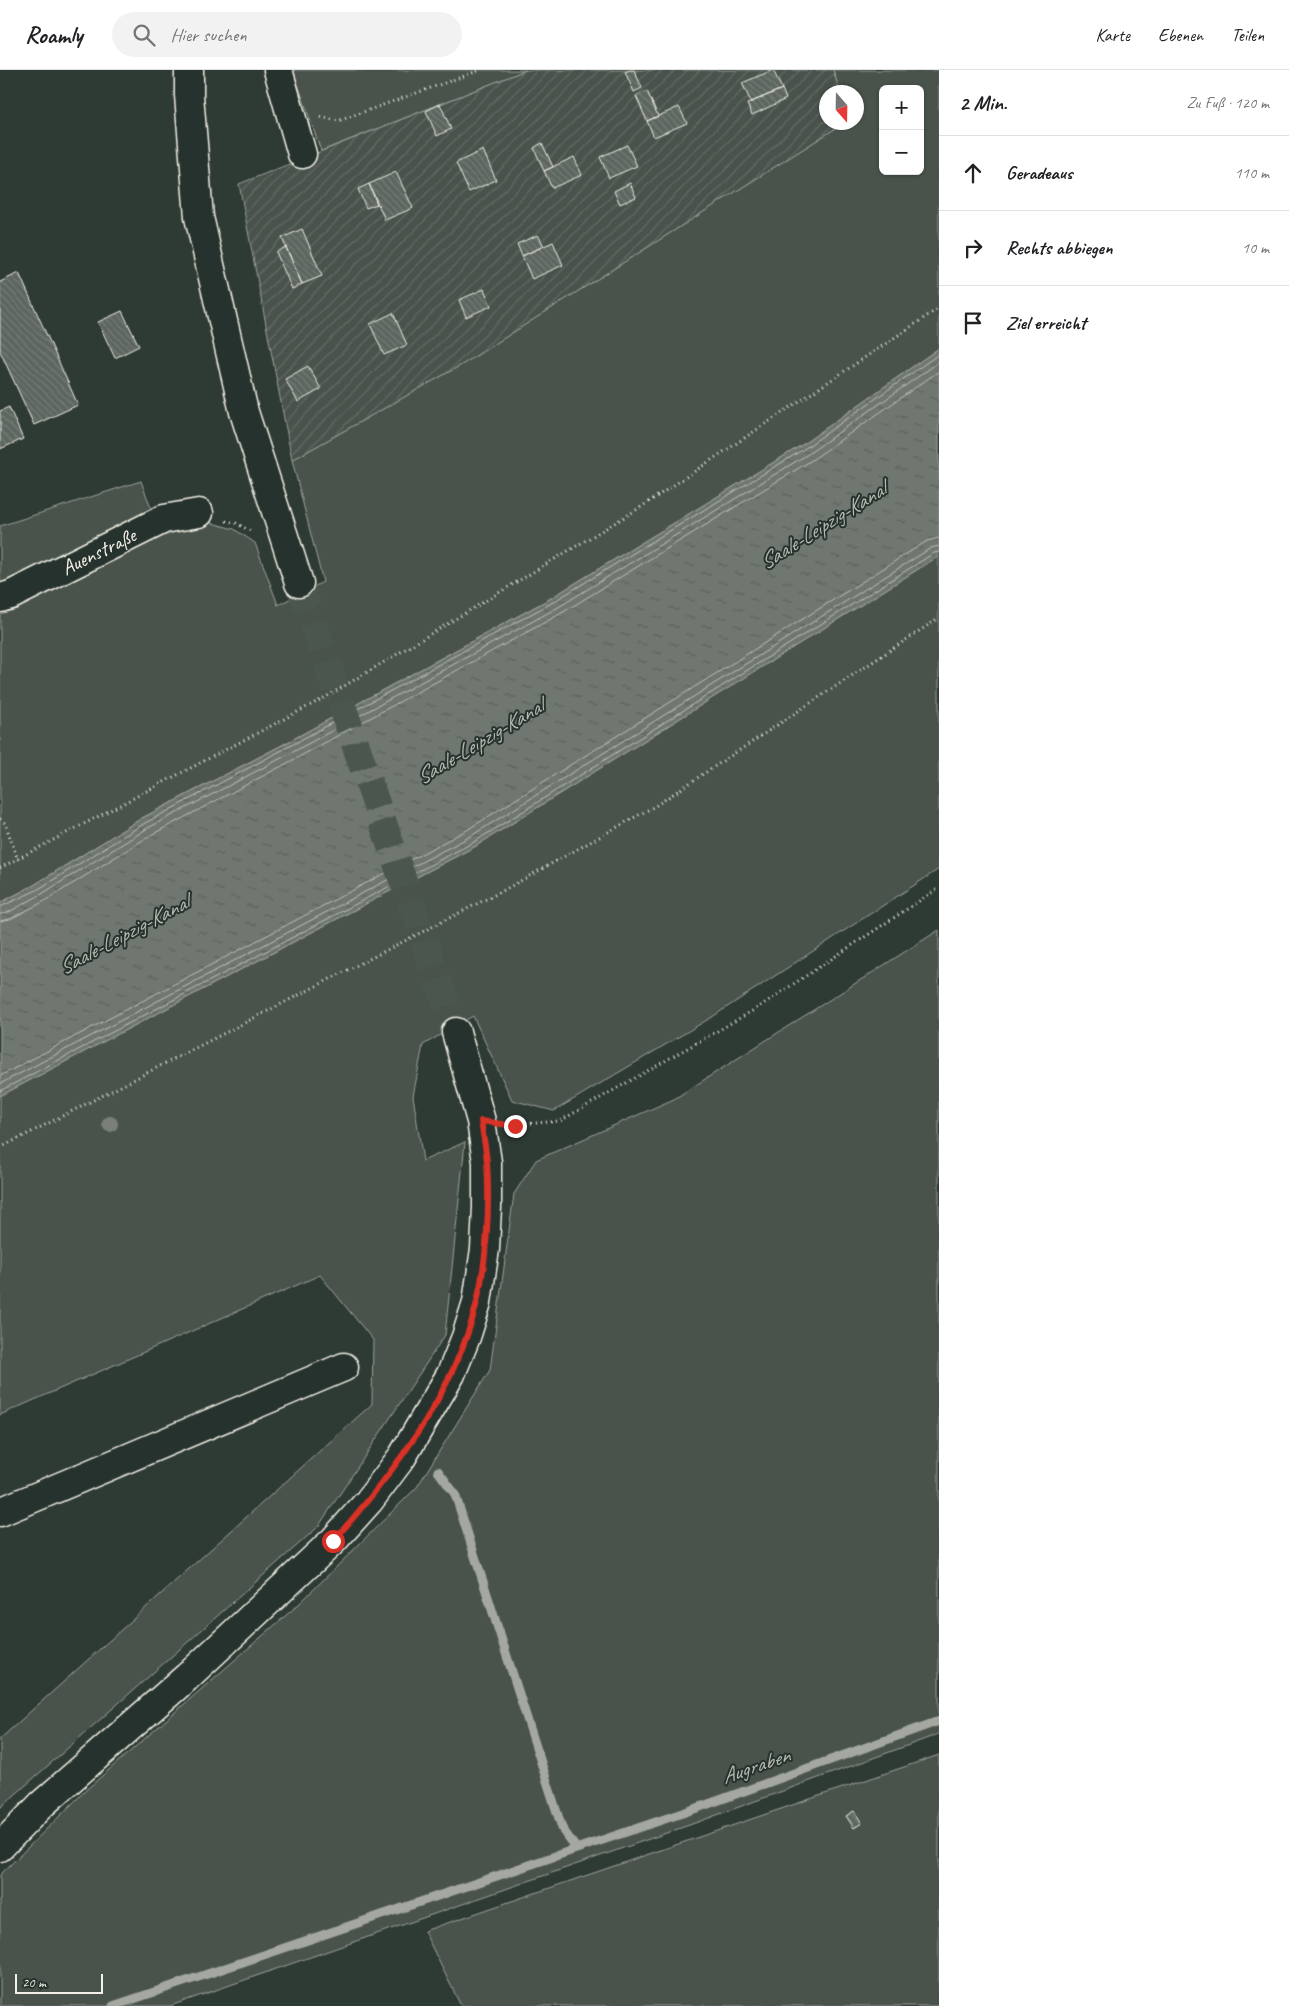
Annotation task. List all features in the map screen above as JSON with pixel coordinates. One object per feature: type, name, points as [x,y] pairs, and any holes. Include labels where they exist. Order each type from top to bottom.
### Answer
[{"type":"street","points":[[189,70],[189,95],[199,218],[244,412],[299,582]]},
{"type":"street","points":[[278,70],[302,154]]},
{"type":"street","name":"Auenstraße","points":[[0,598],[11,595],[164,519],[199,513]]},
{"type":"street","points":[[0,1847],[41,1805],[187,1677],[333,1541],[369,1501],[402,1457],[451,1374],[466,1337],[477,1302],[485,1249],[487,1207],[487,1162],[481,1121],[456,1032]]},
{"type":"street","points":[[0,1512],[344,1366]]},
{"type":"path","points":[[291,112],[338,120],[481,70]]},
{"type":"path","points":[[0,868],[326,697],[641,507],[939,308]]},
{"type":"path","points":[[199,513],[236,523],[258,535]]},
{"type":"path","points":[[0,1148],[504,890],[655,806],[939,618]]},
{"type":"path","points":[[0,819],[6,823],[18,860]]},
{"type":"path","points":[[481,1121],[515,1126],[560,1121],[754,1010],[939,888]]},
{"type":"shaded area","points":[[293,70],[526,70],[321,151]]},
{"type":"shaded area","points":[[526,70],[833,70],[838,85],[819,85],[819,130],[833,130],[463,364],[292,460],[239,184]]},
{"type":"shaded area","points":[[833,70],[939,70],[939,348],[802,445],[551,598],[286,743],[142,818],[34,885],[0,903],[0,610],[175,525],[208,522],[234,529],[255,543],[278,605],[323,582],[292,460],[463,364],[833,130],[864,130],[864,85],[838,85]]},
{"type":"shaded area","points":[[141,481],[152,511],[0,589],[0,526]]},
{"type":"shaded area","points":[[939,556],[939,869],[712,1017],[554,1111],[512,1100],[473,1016],[423,1045],[413,1096],[423,1161],[465,1142],[445,1335],[318,1527],[0,1808],[0,1739],[372,1404],[373,1340],[320,1275],[0,1415],[0,1096],[476,846]]},
{"type":"shaded area","points":[[939,930],[939,1734],[695,1823],[170,2006],[0,2006],[0,1875],[87,1789],[299,1604],[417,1487],[490,1370],[514,1194],[536,1160],[674,1099]]},
{"type":"shaded area","points":[[939,1755],[939,2006],[461,2006],[424,1931]]},
{"type":"water","name":"Saale-Leipzig-Kanal","points":[[939,348],[939,556],[476,846],[0,1096],[0,903],[34,885],[142,818],[286,743],[551,598],[802,445]]},
{"type":"building","points":[[634,70],[642,88],[634,92],[625,72]]},
{"type":"building","points":[[773,70],[782,89],[751,102],[742,83]]},
{"type":"building","points":[[782,89],[786,99],[752,115],[747,104]]},
{"type":"building","points":[[647,91],[658,116],[647,121],[636,96]]},
{"type":"building","points":[[440,104],[451,129],[437,136],[426,111]]},
{"type":"building","points":[[679,107],[687,123],[654,137],[647,121]]},
{"type":"building","points":[[542,143],[553,167],[544,171],[534,148]]},
{"type":"building","points":[[627,145],[637,166],[609,178],[600,157]]},
{"type":"building","points":[[483,150],[496,180],[469,192],[456,163]]},
{"type":"building","points":[[574,157],[582,175],[552,188],[544,171]]},
{"type":"building","points":[[396,172],[413,208],[385,220],[369,184]]},
{"type":"building","points":[[630,183],[636,197],[620,204],[614,191]]},
{"type":"building","points":[[369,184],[377,204],[366,208],[358,189]]},
{"type":"building","points":[[302,229],[322,276],[302,284],[282,238]]},
{"type":"building","points":[[538,235],[544,246],[522,256],[517,244]]},
{"type":"building","points":[[553,242],[563,265],[532,279],[522,256]]},
{"type":"building","points":[[286,247],[302,284],[292,289],[276,252]]},
{"type":"building","points":[[19,273],[78,405],[34,425],[0,351],[0,282]]},
{"type":"building","points":[[484,289],[491,306],[466,317],[459,300]]},
{"type":"building","points":[[122,311],[139,346],[115,358],[98,322]]},
{"type":"building","points":[[393,313],[407,345],[384,355],[370,324]]},
{"type":"building","points":[[308,366],[321,389],[298,402],[285,379]]},
{"type":"building","points":[[9,407],[23,439],[0,449],[0,411]]},
{"type":"building","points":[[854,1811],[862,1823],[854,1828],[846,1816]]},
{"type":"waterway","points":[[438,1471],[455,1494],[562,1828],[576,1848]]},
{"type":"waterway","name":"Augraben","points":[[113,2006],[700,1807],[939,1721]]},
{"type":"tunnel","points":[[299,583],[456,1032]]},
{"type":"route","points":[[333,1541],[369,1501],[402,1457],[451,1374],[466,1337],[477,1302],[485,1249],[487,1162],[481,1121],[515,1126]]}]
